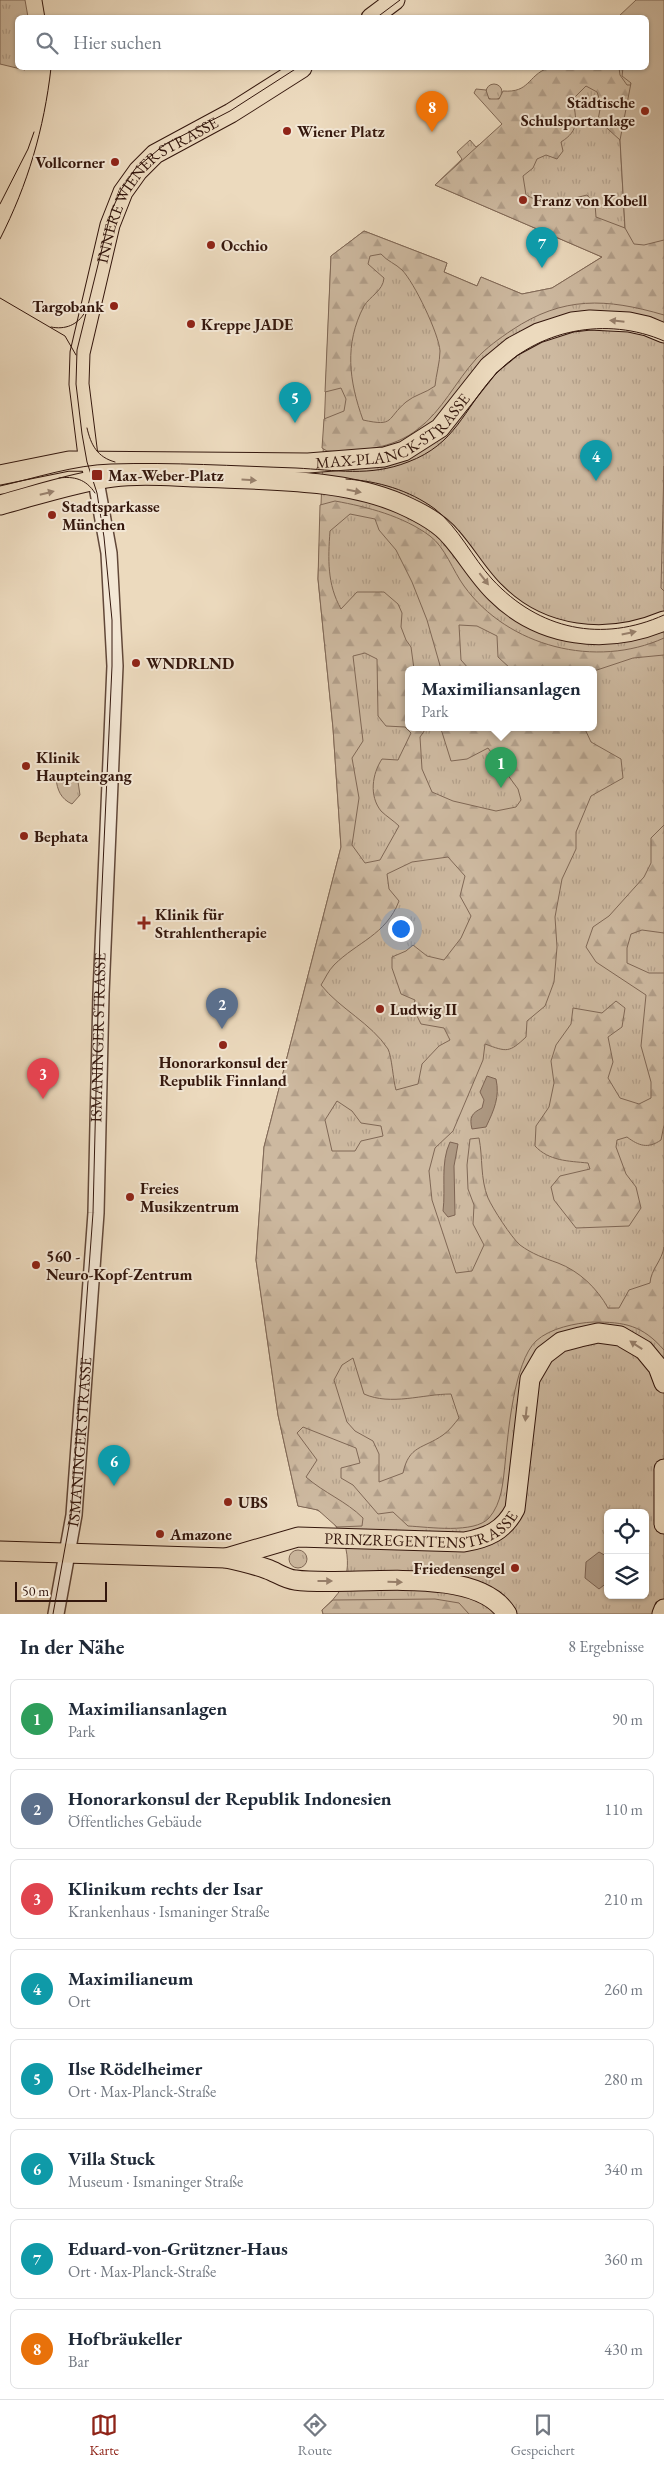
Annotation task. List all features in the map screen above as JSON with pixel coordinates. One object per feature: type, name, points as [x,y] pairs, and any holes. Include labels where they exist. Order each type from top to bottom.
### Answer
[{"type":"main road","points":[[375,15],[395,0]]},
{"type":"main road","name":"INNERE WIENER STRASSE","points":[[90,462],[79,384],[79,362],[110,225],[123,192],[138,171],[155,154],[231,113],[299,70]]},
{"type":"main road","name":"MAX-PLANCK-STRASSE","points":[[0,475],[59,462],[308,463],[384,458],[412,447],[440,428],[489,366],[512,347],[538,332],[572,322],[590,320],[629,322],[647,326],[664,333]]},
{"type":"main road","name":"ISMANINGER STRASSE","points":[[90,462],[96,481]]},
{"type":"main road","name":"MAX-PLANCK-STRASSE","points":[[0,505],[96,481],[126,476],[213,478],[314,485],[369,494],[400,504],[435,523],[450,535],[497,594],[523,612],[549,625],[598,636],[635,632],[664,621]]},
{"type":"main road","name":"PRINZREGENTENSTRASSE","points":[[226,1558],[298,1536],[464,1542],[488,1536],[507,1522],[515,1509],[530,1379],[544,1355],[561,1342],[580,1337],[598,1333],[620,1336],[644,1350],[658,1367],[664,1383]]},
{"type":"main road","points":[[664,1469],[664,1524]]},
{"type":"main road","name":"PRINZREGENTENSTRASSE","points":[[0,1551],[226,1558],[297,1580],[440,1583],[465,1586],[496,1600],[507,1614]]},
{"type":"main road","points":[[662,1614],[664,1609]]},
{"type":"street","name":"ISMANINGER STRASSE","points":[[56,1614],[74,1515],[96,1213],[99,1049],[115,666],[109,553],[96,481]]},
{"type":"green space","points":[[0,0],[25,0],[28,15],[15,15],[15,68],[0,64]]},
{"type":"green space","name":"Städtische Schulsportanlage","points":[[636,0],[664,0],[664,240],[644,245],[634,244],[625,228],[620,140],[631,83],[622,76],[623,70],[649,70],[649,15],[620,15]]},
{"type":"green space","points":[[543,70],[619,70],[620,75],[627,85],[635,85],[664,224],[664,315],[623,305],[604,303],[585,303],[549,311],[512,330],[484,351],[427,422],[408,436],[375,448],[327,451],[322,448],[324,419],[344,411],[346,399],[341,388],[325,392],[331,256],[364,231],[447,263],[444,272],[477,286],[481,277],[522,294],[552,288],[602,257],[435,185],[502,124],[474,93],[476,89],[486,90],[489,99],[499,99],[503,91],[512,91],[524,87]],"holes":[[[586,86],[597,92],[601,104],[598,120],[620,140],[625,228],[596,217],[595,204],[587,195],[550,203],[526,195],[523,176],[533,168],[537,159],[546,155],[557,159],[563,151],[561,142],[574,129],[575,113],[573,99]],[[381,254],[402,270],[413,285],[431,321],[440,351],[435,386],[409,400],[389,420],[380,423],[363,420],[354,391],[351,348],[353,334],[364,306],[383,283],[384,278],[368,264],[370,256]]]},
{"type":"green space","points":[[563,70],[624,70],[631,83],[620,140],[664,240],[664,1614],[323,1614],[322,1610],[342,1587],[346,1577],[347,1555],[340,1533],[326,1516],[317,1510],[298,1506],[278,1415],[256,1260],[264,1147],[341,847],[333,728],[318,579],[331,256],[364,231],[447,263],[444,272],[477,286],[481,277],[522,294],[552,288],[602,257],[435,185],[462,159],[457,152],[470,140],[476,147],[483,142]]},
{"type":"green space","points":[[491,84],[497,84],[502,89],[500,98],[491,100],[486,95],[486,89]]},
{"type":"green space","points":[[664,466],[664,591],[661,588]]},
{"type":"green space","points":[[335,501],[385,513],[420,529],[430,536],[440,546],[464,586],[482,607],[504,624],[529,637],[555,646],[582,651],[610,652],[638,647],[664,638],[664,655],[633,658],[597,670],[597,666],[508,666],[498,657],[497,636],[477,626],[459,625],[461,660],[466,666],[440,666],[427,620],[412,582],[396,550],[379,530],[375,519],[350,514],[330,531],[329,561],[331,581],[336,600],[341,609],[357,592],[384,592],[398,604],[402,613],[401,627],[411,647],[414,666],[405,666],[405,727],[386,726],[378,716],[377,659],[365,653],[353,656],[363,741],[352,758],[359,798],[352,845],[365,863],[380,860],[399,826],[381,811],[377,805],[373,785],[376,771],[382,759],[398,760],[411,733],[409,731],[424,731],[420,737],[422,769],[432,792],[453,801],[496,811],[516,807],[521,800],[518,789],[488,748],[467,759],[451,761],[442,731],[586,731],[591,742],[621,759],[623,778],[591,796],[576,832],[576,849],[562,879],[555,917],[557,947],[554,982],[545,1006],[527,1021],[526,1037],[516,1046],[503,1050],[485,1044],[483,1060],[453,1131],[435,1148],[429,1171],[432,1200],[456,1273],[472,1271],[484,1245],[473,1224],[474,1205],[468,1189],[467,1165],[470,1139],[479,1138],[485,1190],[498,1216],[512,1236],[529,1251],[566,1266],[580,1275],[593,1287],[608,1308],[619,1308],[629,1290],[650,1283],[652,1273],[664,1247],[664,1350],[640,1330],[624,1324],[614,1323],[593,1322],[571,1325],[548,1333],[536,1341],[528,1351],[517,1381],[510,1417],[502,1485],[497,1506],[489,1518],[482,1523],[462,1528],[408,1526],[393,1512],[378,1514],[353,1485],[341,1478],[341,1468],[360,1463],[356,1448],[303,1427],[297,1433],[317,1460],[306,1477],[363,1518],[362,1526],[337,1527],[318,1510],[298,1506],[278,1415],[256,1260],[264,1147],[341,847],[333,728],[318,579],[320,505]],"holes":[[[448,857],[465,876],[460,896],[471,916],[461,938],[444,960],[427,956],[413,945],[406,951],[392,957],[392,968],[401,994],[415,1000],[413,1008],[421,1024],[444,1028],[450,1040],[439,1046],[422,1064],[418,1084],[396,1090],[388,1049],[373,1031],[321,985],[334,965],[379,930],[393,913],[399,901],[389,889],[387,874],[412,862]],[[337,1101],[352,1111],[361,1123],[381,1126],[383,1136],[361,1141],[355,1151],[332,1151],[325,1120]],[[353,1358],[364,1394],[385,1399],[451,1394],[459,1418],[452,1427],[436,1440],[413,1452],[403,1473],[379,1482],[379,1454],[373,1441],[355,1431],[347,1422],[334,1380],[342,1365]]]},
{"type":"green space","points":[[77,775],[80,795],[72,804],[60,794],[56,778]]},
{"type":"green space","points":[[664,825],[664,933],[642,930],[631,934],[627,948],[627,963],[649,973],[664,973],[664,1125],[661,1140],[652,1145],[644,1145],[636,1143],[627,1137],[617,1140],[616,1147],[626,1174],[636,1187],[641,1208],[629,1226],[576,1228],[554,1200],[551,1187],[560,1176],[590,1169],[588,1163],[559,1159],[540,1151],[535,1146],[536,1126],[549,1107],[554,1083],[551,1061],[556,1045],[571,1024],[573,1008],[602,1013],[616,1001],[625,1008],[622,1027],[608,1037],[613,1062],[608,1078],[620,1098],[639,1104],[651,1098],[651,1082],[641,1046],[646,995],[596,962],[586,947],[593,927],[609,916],[644,877],[651,863],[651,838]]},
{"type":"green space","points":[[298,1550],[304,1553],[307,1559],[304,1565],[298,1568],[292,1565],[289,1559],[292,1553]]},
{"type":"green space","points":[[435,1599],[459,1603],[469,1614],[323,1614],[322,1610],[333,1600]]},
{"type":"shaded area","points":[[487,1076],[496,1079],[496,1103],[486,1127],[472,1129],[472,1116],[482,1108],[484,1100],[480,1092]]},
{"type":"shaded area","points":[[450,1142],[458,1144],[454,1166],[455,1215],[448,1217],[443,1211],[445,1158]]},
{"type":"shaded area","points":[[599,1552],[604,1555],[604,1585],[599,1589],[585,1578],[586,1562]]},
{"type":"tram line","points":[[42,0],[44,15]]},
{"type":"tram line","points":[[380,15],[400,0]]},
{"type":"tram line","points":[[0,239],[27,177],[44,113],[51,70]]},
{"type":"tram line","points":[[53,1614],[71,1515],[93,1213],[100,932],[112,666],[112,620],[104,537],[97,493],[87,462],[82,434],[76,384],[77,350],[111,212],[121,190],[135,169],[164,145],[230,111],[294,70]]},
{"type":"tram line","points":[[0,204],[28,149],[34,132]]},
{"type":"tram line","points":[[0,298],[65,336],[76,355]]},
{"type":"tram line","points":[[51,327],[71,326],[85,312]]},
{"type":"tram line","points":[[0,486],[69,469],[111,464],[203,465],[339,471],[380,470],[394,467],[424,455],[437,446],[457,425],[494,376],[511,360],[531,347],[552,338],[596,329],[619,329],[642,333],[664,341]]},
{"type":"tram line","points":[[87,428],[99,454],[115,462]]},
{"type":"tram line","points":[[59,478],[70,478],[84,482],[95,493]]},
{"type":"tram line","points":[[346,479],[381,484],[425,502],[444,517],[492,579],[510,596],[530,610],[551,620],[572,627],[618,628],[641,624],[664,615]]},
{"type":"place","name":"Städtische Schulsportanlage","points":[[645,111]]},
{"type":"place","name":"Wiener Platz","points":[[287,131]]},
{"type":"place","name":"Hofbräukeller","points":[[432,132]]},
{"type":"place","name":"Vollcorner","points":[[115,162]]},
{"type":"place","name":"Franz von Kobell","points":[[523,200]]},
{"type":"place","name":"Occhio","points":[[211,245]]},
{"type":"place","name":"Eduard-von-Grützner-Haus","points":[[542,268]]},
{"type":"place","name":"Targobank","points":[[114,306]]},
{"type":"place","name":"Kreppe JADE","points":[[191,324]]},
{"type":"place","name":"Ilse Rödelheimer","points":[[295,423]]},
{"type":"place","name":"Max-Weber-Platz","points":[[97,475]]},
{"type":"place","name":"Maximilianeum","points":[[596,481]]},
{"type":"place","name":"Stadtsparkasse München","points":[[52,515]]},
{"type":"place","name":"WNDRLND","points":[[136,663]]},
{"type":"place","name":"Klinik Haupteingang","points":[[26,766]]},
{"type":"place","name":"Maximiliansanlagen","points":[[501,788]]},
{"type":"place","name":"Bephata","points":[[24,836]]},
{"type":"place","name":"Klinik für Strahlentherapie","points":[[144,923]]},
{"type":"place","name":"Ludwig II","points":[[380,1009]]},
{"type":"place","name":"Honorarkonsul der Republik Indonesien","points":[[222,1029]]},
{"type":"place","name":"Honorarkonsul der Republik Finnland","points":[[223,1045]]},
{"type":"place","name":"Klinikum rechts der Isar","points":[[43,1099]]},
{"type":"place","name":"Freies Musikzentrum","points":[[130,1197]]},
{"type":"place","name":"560 - Neuro-Kopf-Zentrum","points":[[36,1265]]},
{"type":"place","name":"Villa Stuck","points":[[114,1486]]},
{"type":"place","name":"UBS","points":[[228,1502]]},
{"type":"place","name":"Amazone","points":[[160,1534]]},
{"type":"place","name":"Friedensengel","points":[[515,1568]]}]
